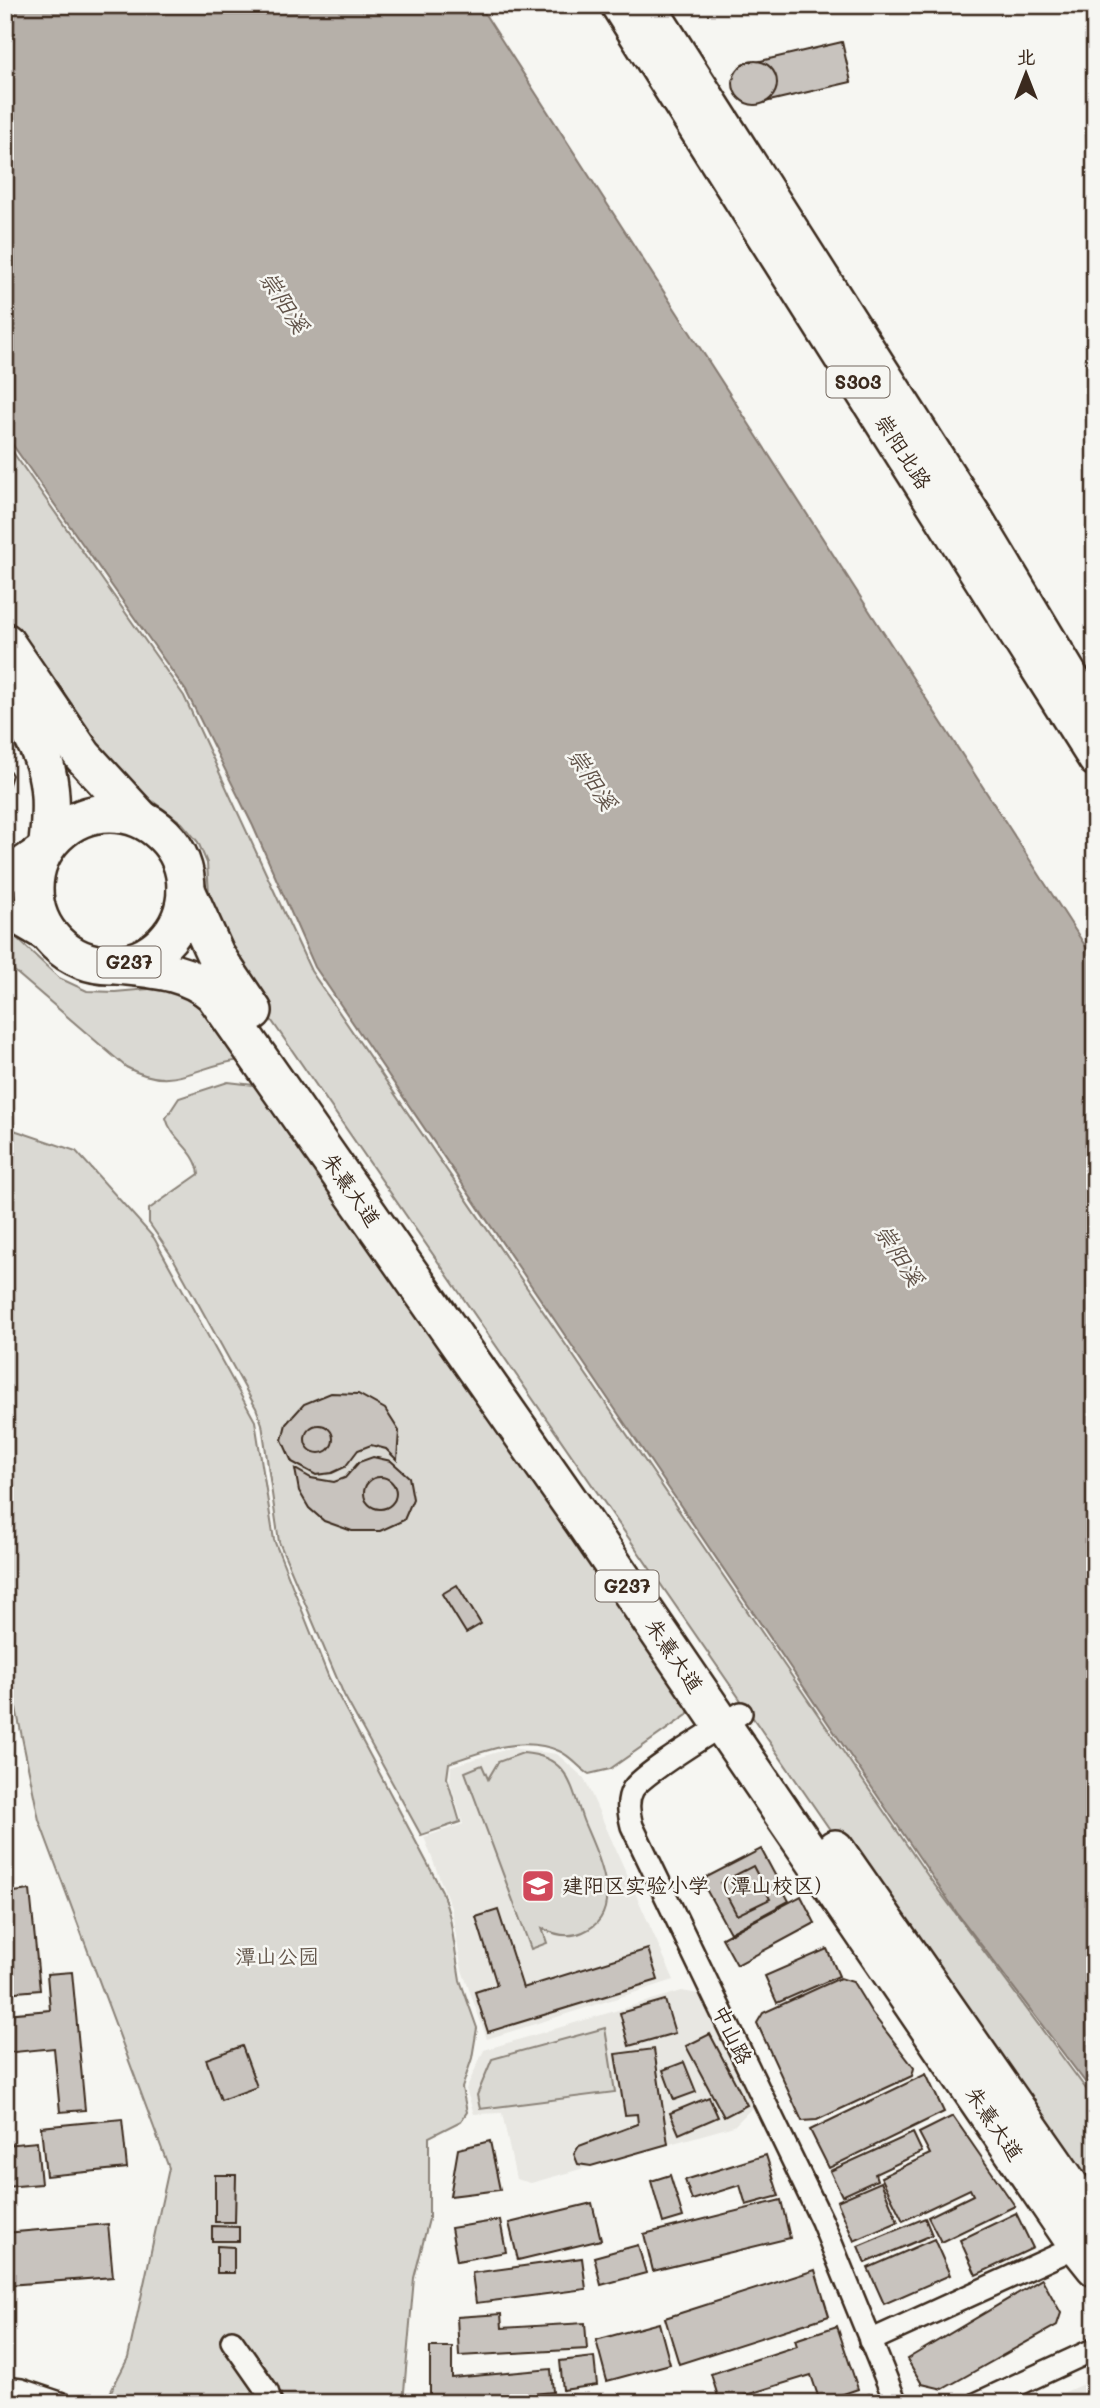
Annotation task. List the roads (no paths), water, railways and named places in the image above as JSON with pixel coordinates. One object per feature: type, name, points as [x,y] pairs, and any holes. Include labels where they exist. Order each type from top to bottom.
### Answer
[{"type":"highway","name":"G237","points":[[5,642],[83,756],[140,818],[159,830],[174,847],[184,867],[186,890],[183,912],[166,940],[139,960],[117,965],[80,959],[50,937],[34,903],[36,866],[46,846],[52,810],[51,780],[44,755],[5,693]]},
{"type":"highway","name":"G237","points":[[46,846],[67,825],[90,815],[115,812],[140,818]]},
{"type":"highway","name":"朱熹大道","points":[[186,890],[216,956],[234,984],[1089,2245]]},
{"type":"highway","name":"朱熹大道","points":[[117,965],[182,974],[198,981],[214,994],[583,1521],[731,1720]]},
{"type":"main road","name":"崇阳北路","points":[[617,5],[1095,760]]},
{"type":"main road","name":"崇阳北路","points":[[649,5],[978,519],[1095,715]]},
{"type":"main road","points":[[5,876],[46,846]]},
{"type":"main road","points":[[5,916],[21,920],[50,937]]},
{"type":"street","name":"中山路","points":[[731,1720],[640,1782],[628,1801],[630,1819],[822,2221],[896,2403]]},
{"type":"street","points":[[870,2341],[1089,2245]]},
{"type":"street","points":[[232,2341],[267,2390],[271,2403]]},
{"type":"street","points":[[978,2403],[1093,2348]]},
{"type":"street","points":[[5,2388],[21,2390],[60,2403]]},
{"type":"water","name":"崇阳溪","points":[[5,5],[479,5],[1095,961],[1095,2095],[957,1913],[315,967],[253,826],[186,691],[5,434]]},
{"type":"place","name":"建阳区实验小学（潭山校区）","points":[[538,1886]]},
{"type":"park label","name":"潭山公园","points":[[277,1957]]}]
